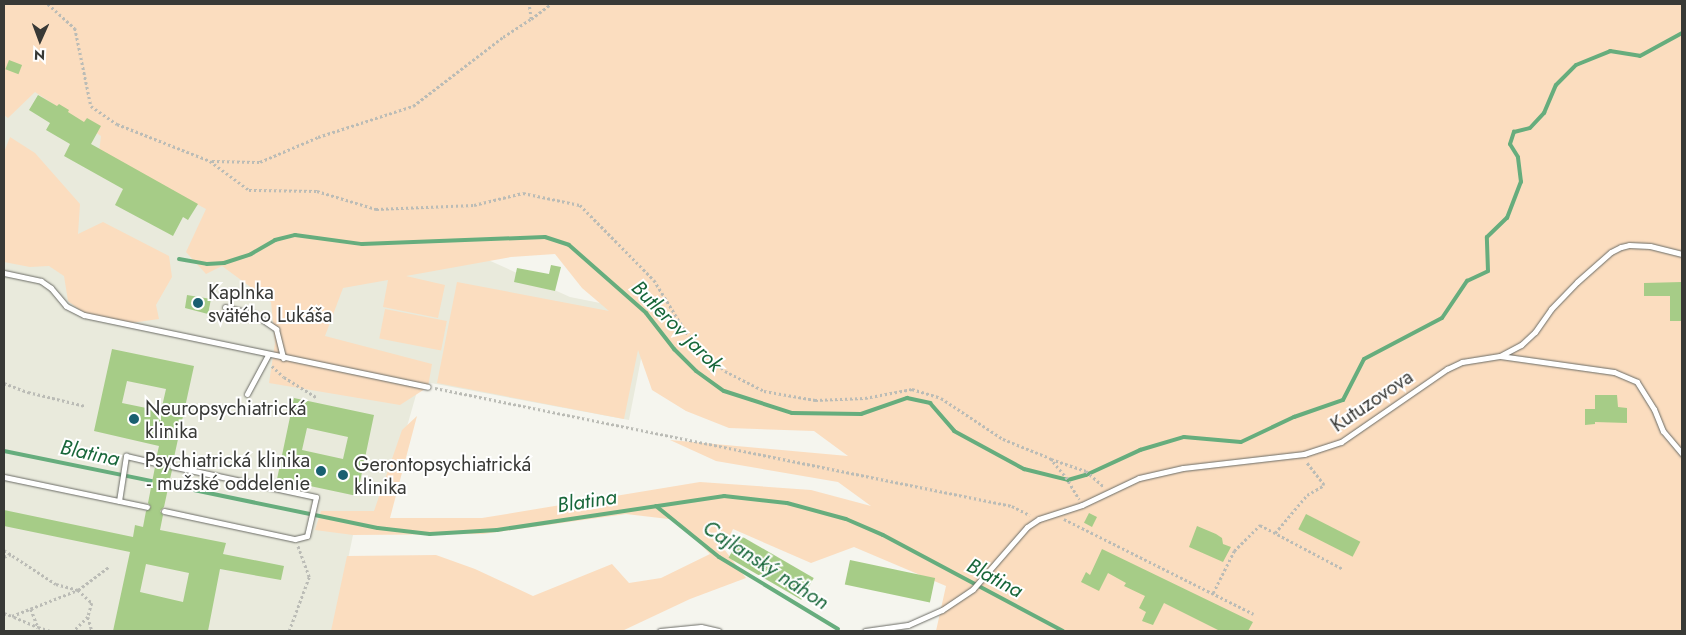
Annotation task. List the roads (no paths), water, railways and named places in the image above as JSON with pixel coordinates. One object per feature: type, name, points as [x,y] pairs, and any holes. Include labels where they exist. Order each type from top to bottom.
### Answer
[{"type":"lane","name":"Kutuzovova","points":[[865,631],[895,628],[921,621],[973,590],[986,578],[1027,527],[1039,519],[1082,505],[1139,478],[1163,471],[1300,455],[1325,449],[1341,442],[1447,369],[1462,362],[1500,356],[1521,345],[1535,332],[1560,299],[1611,252],[1629,245],[1639,245],[1682,254]]},
{"type":"lane","points":[[4,273],[42,281],[66,306],[84,315],[266,357],[283,358],[428,387]]},
{"type":"lane","points":[[225,307],[254,314],[276,329],[283,358]]},
{"type":"lane","points":[[1500,356],[1614,372],[1637,382],[1654,409],[1663,431],[1682,454]]},
{"type":"lane","points":[[246,394],[266,357]]},
{"type":"lane","points":[[119,501],[126,456],[156,463]]},
{"type":"lane","points":[[164,511],[295,539],[307,536],[316,497],[172,466]]},
{"type":"lane","points":[[4,477],[147,508]]},
{"type":"lane","points":[[660,631],[691,627],[719,631]]},
{"type":"waterway","name":"Butlerov jarok","points":[[179,259],[207,264],[224,263],[251,254],[275,240],[295,235],[362,244],[545,237],[569,245],[646,313],[674,349],[696,371],[724,391],[792,413],[861,414],[907,398],[930,403],[954,431],[1024,469],[1068,480],[1086,475],[1140,450],[1184,437],[1241,442],[1294,417],[1343,400],[1364,359],[1442,318],[1467,281],[1488,271],[1487,237],[1507,218],[1521,182],[1518,157],[1510,144],[1514,132],[1530,128],[1544,113],[1556,85],[1576,65],[1610,51],[1640,56],[1682,33]]},
{"type":"waterway","name":"Blatina","points":[[4,451],[156,482]]},
{"type":"waterway","name":"Blatina","points":[[165,484],[378,528],[430,534],[497,530],[724,496],[787,503],[846,519],[883,535],[1063,631]]},
{"type":"waterway","name":"Cajlanský náhon","points":[[656,506],[719,557],[838,629]]},
{"type":"place","name":"Kaplnka svätého Lukáša","points":[[198,303]]},
{"type":"place","name":"Neuropsychiatrická klinika","points":[[134,419]]},
{"type":"place","name":"Psychiatrická klinika - mužské oddelenie","points":[[321,471]]},
{"type":"place","name":"Gerontopsychiatrická klinika","points":[[343,475]]}]
